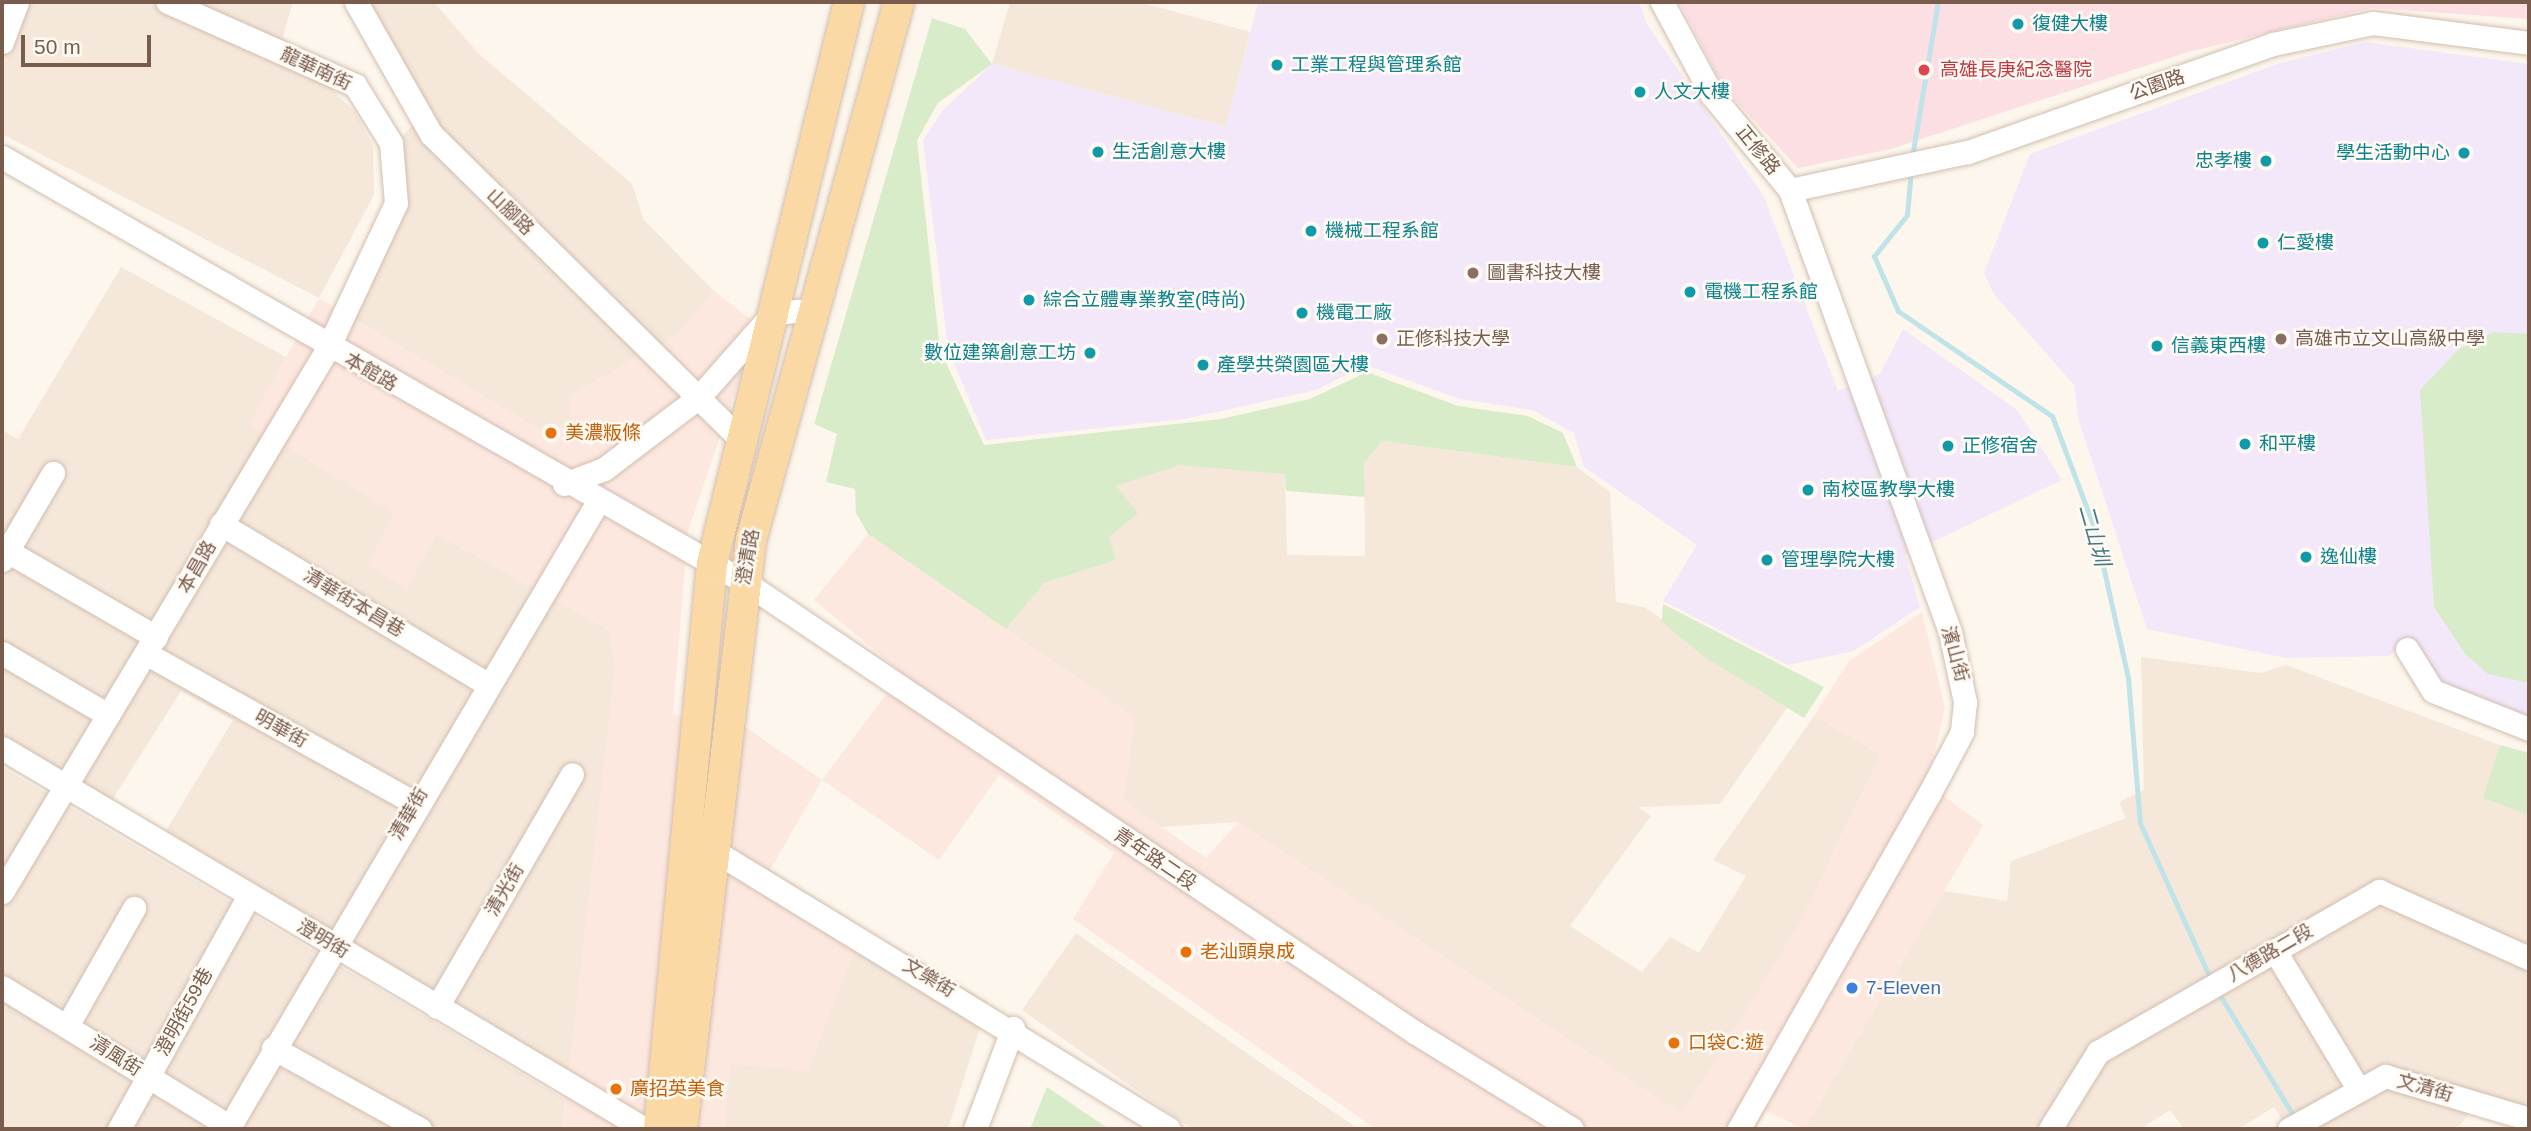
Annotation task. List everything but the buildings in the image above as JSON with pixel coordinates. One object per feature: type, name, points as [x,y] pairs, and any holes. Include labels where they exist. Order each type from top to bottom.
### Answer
[{"type":"main road","name":"澄清路","points":[[659,1129],[683,836],[712,564],[738,437],[773,313],[849,2]]},
{"type":"main road","name":"澄清路","points":[[682,1129],[711,847],[743,581],[766,466],[900,2]]},
{"type":"street","points":[[2,42],[17,2]]},
{"type":"street","name":"龍華南街","points":[[168,2],[355,85],[383,122],[396,203],[328,348]]},
{"type":"street","name":"山腳路","points":[[356,2],[431,134],[738,437]]},
{"type":"street","name":"正修路","points":[[1662,2],[1712,95],[1790,190]]},
{"type":"street","name":"公園路","points":[[1790,190],[1933,160],[2273,44],[2374,23],[2529,43]]},
{"type":"street","name":"本館路","points":[[2,157],[597,503],[743,581]]},
{"type":"street","name":"濱山街","points":[[1739,1129],[1962,732],[1965,702],[1950,632],[1790,190]]},
{"type":"street","points":[[564,484],[604,469],[699,397],[773,313],[811,310]]},
{"type":"street","name":"本昌路","points":[[2,892],[328,348]]},
{"type":"street","points":[[4,555],[52,473]]},
{"type":"street","name":"清華街","points":[[229,1128],[415,803],[597,503]]},
{"type":"street","name":"清華街本昌巷","points":[[221,524],[486,683]]},
{"type":"street","name":"明華街","points":[[4,555],[415,803]]},
{"type":"street","name":"青年路二段","points":[[743,581],[1416,1034],[1572,1129]]},
{"type":"street","points":[[2407,649],[2433,691],[2529,729]]},
{"type":"street","points":[[2,653],[108,715]]},
{"type":"street","name":"澄明街","points":[[2,748],[645,1129]]},
{"type":"street","name":"清光街","points":[[437,1007],[572,774]]},
{"type":"street","name":"文樂街","points":[[683,836],[711,847],[1013,1028],[1169,1129]]},
{"type":"street","name":"八德路二段","points":[[2050,1129],[2098,1052],[2379,891],[2529,958]]},
{"type":"street","name":"澄明街59巷","points":[[119,1129],[249,895]]},
{"type":"street","points":[[67,1026],[134,908]]},
{"type":"street","points":[[2275,951],[2359,1090]]},
{"type":"street","name":"清風街","points":[[2,988],[149,1076],[229,1128]]},
{"type":"street","points":[[975,1129],[1013,1028]]},
{"type":"street","points":[[273,1048],[420,1129]]},
{"type":"street","name":"文清街","points":[[2296,1125],[2385,1076],[2529,1119]]},
{"type":"shaded area","points":[[2,2],[293,2],[276,60],[327,85],[355,112],[373,145],[374,195],[319,298],[2,134]]},
{"type":"shaded area","points":[[368,2],[434,2],[478,53],[632,184],[644,220],[714,291],[678,335],[569,396],[573,425],[543,432],[351,317],[402,222],[401,138],[428,108]]},
{"type":"shaded area","points":[[1010,2],[1139,2],[1250,32],[1226,127],[992,64]]},
{"type":"shaded area","name":"正修科技大學","points":[[1258,2],[1639,2],[1647,24],[1764,197],[1838,391],[1880,374],[1903,329],[2017,410],[2062,480],[1905,555],[1920,607],[1854,651],[1788,665],[1663,601],[1697,545],[1584,467],[1574,433],[1533,410],[1460,399],[1366,365],[1316,390],[1184,419],[986,440],[948,349],[923,140],[943,110],[992,64],[1226,127]]},
{"type":"shaded area","name":"高雄長庚紀念醫院","points":[[1679,2],[2529,2],[2529,19],[2372,8],[2188,52],[1891,149],[1798,168],[1724,88]]},
{"type":"shaded area","name":"高雄市立文山高級中學","points":[[2365,42],[2529,64],[2529,719],[2445,689],[2405,642],[2389,656],[2286,658],[2147,629],[2078,418],[2074,385],[1993,293],[1984,273],[2030,154],[2280,63]]},
{"type":"shaded area","points":[[121,267],[286,357],[250,424],[395,513],[368,565],[437,534],[609,630],[615,667],[572,1073],[166,831],[233,720],[181,691],[111,802],[2,739],[2,430],[18,439]]},
{"type":"shaded area","points":[[714,291],[751,320],[744,366],[688,531],[673,714],[747,728],[822,780],[770,870],[863,928],[808,1071],[731,1064],[724,1129],[562,1129],[615,667],[609,630],[437,534],[407,589],[368,565],[394,513],[249,424],[319,298],[543,432],[572,425],[569,396],[678,335]]},
{"type":"shaded area","points":[[1382,441],[1577,467],[1610,492],[1616,602],[1644,607],[1789,705],[1720,804],[1638,807],[1651,816],[1570,926],[1642,972],[1670,937],[1699,953],[1746,876],[1713,860],[1814,716],[1881,754],[1830,860],[1868,883],[1732,1034],[1682,1114],[1238,822],[1161,827],[1123,800],[1135,718],[1006,629],[1044,583],[1116,560],[1109,537],[1116,486],[1180,464],[1285,474],[1287,555],[1365,556],[1364,464]]},
{"type":"shaded area","points":[[868,534],[1135,718],[1123,800],[1206,858],[1238,822],[1682,1114],[1801,921],[1881,754],[1814,716],[1849,661],[1922,612],[1945,708],[1927,783],[1983,825],[1804,1129],[1766,1111],[1755,1129],[1376,1129],[1073,919],[1114,853],[999,775],[939,860],[822,780],[902,673],[814,600]]},
{"type":"shaded area","points":[[2141,657],[2261,673],[2286,665],[2500,745],[2484,798],[2529,815],[2529,1112],[2482,1100],[2456,1129],[2288,1129],[2274,1107],[2238,1129],[2184,1129],[2170,1110],[2140,1129],[1804,1129],[1944,891],[2007,901],[2011,861],[2126,818],[2119,802],[2144,790]]},
{"type":"shaded area","points":[[2,767],[565,1099],[562,1129],[2,1129]]},
{"type":"shaded area","points":[[859,926],[988,1002],[948,1129],[724,1129],[730,1064]]},
{"type":"shaded area","points":[[1076,933],[1359,1129],[1192,1129],[1022,1010]]},
{"type":"green space","points":[[932,18],[965,29],[992,64],[938,103],[917,140],[940,350],[984,445],[1221,419],[1310,399],[1367,372],[1458,406],[1528,416],[1563,433],[1577,467],[1382,441],[1364,464],[1365,497],[1286,491],[1285,474],[1180,465],[1116,486],[1138,513],[1109,537],[1116,560],[1044,583],[1006,629],[868,534],[856,513],[855,489],[826,482],[837,434],[814,424]]},
{"type":"green space","points":[[2494,332],[2529,334],[2529,683],[2488,674],[2466,655],[2434,607],[2420,390],[2460,348]]},
{"type":"green space","points":[[1663,604],[1824,687],[1804,718],[1703,656],[1662,622]]},
{"type":"green space","points":[[2500,745],[2529,753],[2529,815],[2483,798]]},
{"type":"green space","points":[[1047,1087],[1109,1129],[1030,1129]]},
{"type":"waterway","name":"二山圳","points":[[1912,157],[1938,2]]},
{"type":"waterway","name":"二山圳","points":[[1911,170],[1907,215],[1874,256],[1898,311],[2052,416],[2095,530],[2128,678],[2140,823],[2211,980]]},
{"type":"waterway","name":"二山圳","points":[[2218,992],[2295,1118]]},
{"type":"place","name":"復健大樓","points":[[2018,24]]},
{"type":"place","name":"工業工程與管理系館","points":[[1277,65]]},
{"type":"place","name":"高雄長庚紀念醫院","points":[[1924,70]]},
{"type":"place","name":"人文大樓","points":[[1640,92]]},
{"type":"place","name":"生活創意大樓","points":[[1098,152]]},
{"type":"place","name":"學生活動中心","points":[[2464,153]]},
{"type":"place","name":"忠孝樓","points":[[2266,161]]},
{"type":"place","name":"機械工程系館","points":[[1311,231]]},
{"type":"place","name":"仁愛樓","points":[[2263,243]]},
{"type":"place","name":"圖書科技大樓","points":[[1473,273]]},
{"type":"place","name":"電機工程系館","points":[[1690,292]]},
{"type":"place","name":"綜合立體專業教室(時尚)","points":[[1029,300]]},
{"type":"place","name":"機電工廠","points":[[1302,313]]},
{"type":"place","name":"正修科技大學","points":[[1382,339]]},
{"type":"place","name":"高雄市立文山高級中學","points":[[2281,339]]},
{"type":"place","name":"信義東西樓","points":[[2157,346]]},
{"type":"place","name":"數位建築創意工坊","points":[[1090,353]]},
{"type":"place","name":"產學共榮園區大樓","points":[[1203,365]]},
{"type":"place","name":"美濃粄條","points":[[551,433]]},
{"type":"place","name":"和平樓","points":[[2245,444]]},
{"type":"place","name":"正修宿舍","points":[[1948,446]]},
{"type":"place","name":"南校區教學大樓","points":[[1808,490]]},
{"type":"place","name":"逸仙樓","points":[[2306,557]]},
{"type":"place","name":"管理學院大樓","points":[[1767,560]]},
{"type":"place","name":"老汕頭泉成","points":[[1186,952]]},
{"type":"place","name":"7-Eleven","points":[[1852,988]]},
{"type":"place","name":"口袋C:遊","points":[[1674,1043]]},
{"type":"place","name":"廣招英美食","points":[[616,1089]]}]
